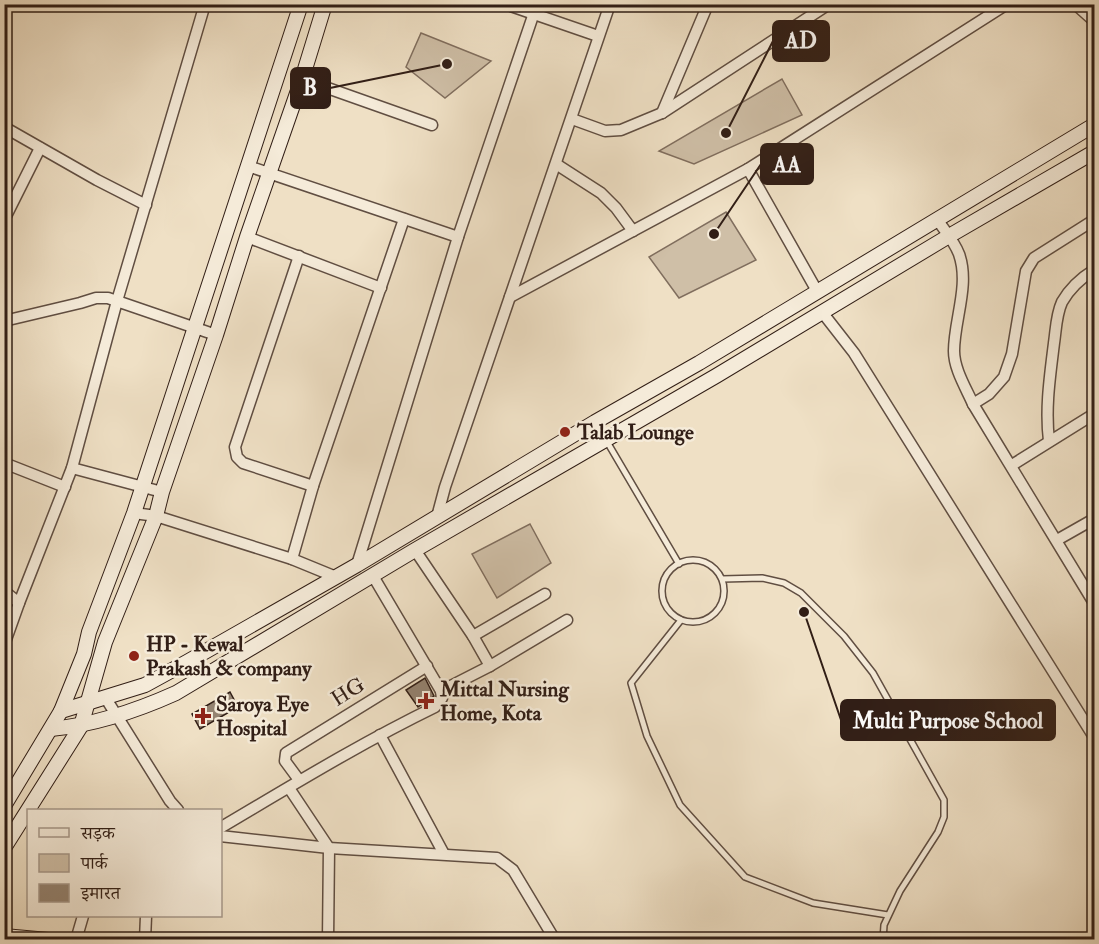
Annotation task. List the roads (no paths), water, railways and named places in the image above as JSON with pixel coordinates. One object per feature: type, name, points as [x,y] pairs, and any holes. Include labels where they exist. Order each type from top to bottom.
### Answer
[{"type":"street","points":[[4,645],[72,468],[117,300],[204,4]]},
{"type":"street","points":[[4,806],[10,786],[62,711],[84,654],[89,632],[134,513],[301,4]]},
{"type":"street","points":[[29,809],[81,726],[97,664],[156,516],[162,492],[302,79],[325,4]]},
{"type":"street","points":[[505,4],[535,9],[598,36]]},
{"type":"street","points":[[437,517],[445,487],[610,4]]},
{"type":"street","points":[[662,113],[708,4]]},
{"type":"street","points":[[572,119],[605,131],[621,130],[662,113],[829,4]]},
{"type":"street","points":[[510,297],[748,169],[1007,4]]},
{"type":"street","points":[[1075,4],[1095,21]]},
{"type":"street","points":[[357,565],[458,237],[535,9]]},
{"type":"street","points":[[302,79],[432,125]]},
{"type":"street","points":[[62,711],[145,685],[336,577],[595,422],[699,363],[1095,125]]},
{"type":"street","points":[[4,127],[146,205]]},
{"type":"street","points":[[4,220],[40,148]]},
{"type":"street","points":[[51,729],[81,726],[116,716],[176,693],[415,550],[716,376],[949,236],[1095,152]]},
{"type":"street","points":[[556,164],[601,193],[616,208],[633,231]]},
{"type":"street","points":[[248,166],[458,237]]},
{"type":"street","points":[[748,169],[817,291]]},
{"type":"street","points":[[292,559],[313,486],[404,219]]},
{"type":"street","points":[[936,219],[949,236],[962,266],[962,289],[954,353],[958,372],[973,404],[1095,603]]},
{"type":"street","points":[[973,404],[989,394],[1004,377],[1012,354],[1026,271],[1034,258],[1095,220]]},
{"type":"street","points":[[247,237],[381,288]]},
{"type":"street","points":[[298,256],[235,447],[237,457],[243,463],[313,486]]},
{"type":"street","points":[[1049,441],[1048,392],[1061,304],[1082,277],[1095,270]]},
{"type":"street","points":[[4,321],[96,298],[117,300],[216,335]]},
{"type":"street","points":[[822,312],[854,352],[1095,736]]},
{"type":"street","points":[[1011,465],[1095,414]]},
{"type":"street","points":[[4,463],[65,487]]},
{"type":"street","points":[[72,468],[162,492]]},
{"type":"street","points":[[134,513],[156,516],[292,559],[336,577]]},
{"type":"street","points":[[1057,540],[1095,519]]},
{"type":"street","points":[[415,550],[473,636],[490,666]]},
{"type":"street","points":[[222,827],[299,780],[435,707],[442,698],[441,691],[427,666],[373,576]]},
{"type":"street","points":[[4,591],[19,603]]},
{"type":"street","points":[[473,636],[545,594]]},
{"type":"street","points":[[441,691],[490,666],[567,620]]},
{"type":"street","name":"HG","points":[[299,780],[285,761],[286,753],[427,666]]},
{"type":"street","points":[[105,697],[167,806]]},
{"type":"street","points":[[380,735],[444,854]]},
{"type":"street","points":[[289,788],[329,848],[328,939]]},
{"type":"street","points":[[4,848],[27,812]]},
{"type":"street","points":[[222,836],[329,848],[496,858],[513,870],[555,939]]},
{"type":"street","points":[[76,939],[82,917]]},
{"type":"street","points":[[145,939],[146,917]]},
{"type":"street","points":[[4,936],[48,939]]},
{"type":"lane","points":[[595,422],[679,564]]},
{"type":"lane","points":[[694,560],[706,562],[716,569],[722,579],[724,591],[722,603],[715,613],[705,620],[692,622],[681,620],[671,613],[664,602],[662,590],[664,579],[672,568],[679,564],[694,560]]},
{"type":"lane","points":[[722,579],[762,578],[784,583],[801,593],[844,636],[873,673],[944,800],[944,817],[938,832],[900,891],[884,925],[883,939]]},
{"type":"lane","points":[[681,620],[631,683],[647,736],[680,805],[745,877],[813,903],[888,915]]},
{"type":"place","name":"B","points":[[447,64]]},
{"type":"place","name":"AD","points":[[726,133]]},
{"type":"place","name":"AA","points":[[714,234]]},
{"type":"place","name":"Talab Lounge","points":[[565,432]]},
{"type":"place","name":"Multi Purpose School","points":[[804,612]]},
{"type":"place","name":"HP - Kewal Prakash & company","points":[[134,656]]},
{"type":"place","name":"Mittal Nursing Home, Kota","points":[[426,701]]},
{"type":"place","name":"Saroya Eye Hospital","points":[[203,716]]}]
